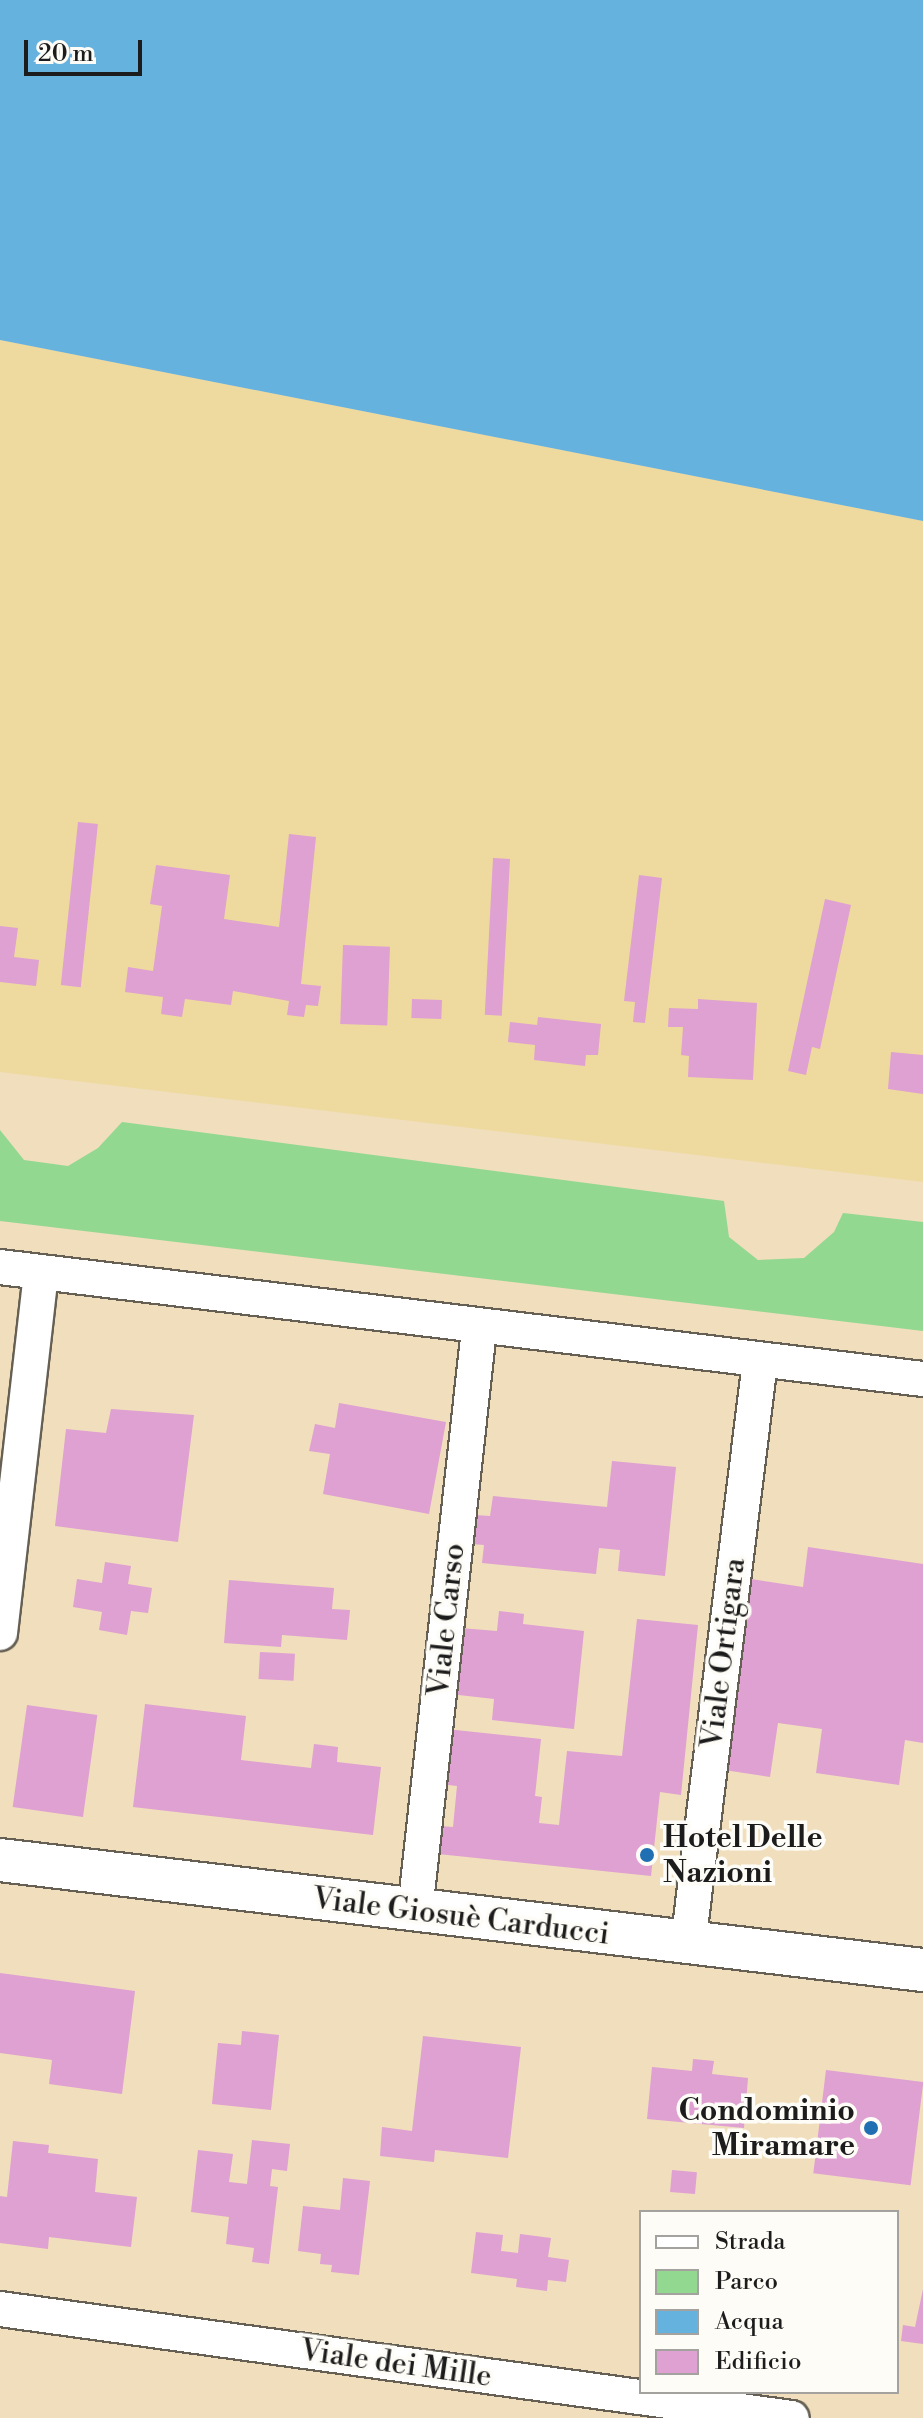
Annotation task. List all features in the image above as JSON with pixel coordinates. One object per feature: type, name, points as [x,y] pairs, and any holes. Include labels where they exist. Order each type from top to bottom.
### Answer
[{"type":"street","points":[[0,1267],[479,1329],[923,1379]]},
{"type":"street","points":[[0,1633],[41,1272]]},
{"type":"street","name":"Viale Carso","points":[[415,1911],[479,1329]]},
{"type":"street","name":"Viale Ortigara","points":[[688,1944],[760,1362]]},
{"type":"street","name":"Viale Giosuè Carducci","points":[[0,1860],[923,1970]]},
{"type":"street","name":"Viale dei Mille","points":[[0,2309],[792,2418]]},
{"type":"green space","points":[[122,1122],[724,1201],[729,1237],[758,1260],[804,1258],[834,1232],[843,1213],[923,1222],[923,1331],[0,1221],[0,1130],[24,1160],[68,1166],[98,1148]]},
{"type":"sand","points":[[0,340],[923,521],[923,1182],[0,1072]]},
{"type":"water","points":[[0,0],[923,0],[923,521],[0,340]]},
{"type":"building","points":[[78,822],[98,824],[81,987],[61,985]]},
{"type":"building","points":[[289,834],[316,837],[301,984],[321,986],[318,1006],[306,1005],[304,1017],[287,1015],[289,1001],[233,991],[231,1005],[185,999],[182,1017],[161,1014],[163,997],[125,992],[128,967],[153,971],[162,906],[150,904],[156,865],[230,875],[224,919],[279,927]]},
{"type":"building","points":[[493,858],[510,859],[502,1016],[485,1015]]},
{"type":"building","points":[[639,875],[662,878],[645,1023],[633,1022],[635,1002],[624,1001]]},
{"type":"building","points":[[825,899],[851,905],[820,1049],[812,1047],[806,1075],[788,1071]]},
{"type":"building","points":[[0,926],[18,928],[14,957],[39,960],[36,986],[0,982]]},
{"type":"building","points":[[343,945],[390,947],[387,1026],[340,1024]]},
{"type":"building","points":[[412,999],[442,1000],[441,1019],[411,1018]]},
{"type":"building","points":[[698,999],[757,1003],[753,1080],[688,1077],[689,1056],[681,1055],[683,1027],[668,1027],[669,1008],[698,1009]]},
{"type":"building","points":[[538,1017],[601,1024],[598,1055],[586,1055],[585,1066],[534,1060],[535,1045],[508,1042],[510,1022],[537,1025]]},
{"type":"building","points":[[891,1052],[923,1055],[923,1094],[888,1089]]},
{"type":"building","points":[[339,1403],[446,1422],[429,1514],[323,1494],[330,1454],[309,1451],[315,1424],[335,1428]]},
{"type":"building","points":[[111,1409],[194,1415],[178,1542],[55,1526],[66,1429],[106,1433]]},
{"type":"building","points":[[612,1461],[676,1467],[665,1576],[618,1571],[620,1550],[599,1548],[596,1574],[482,1563],[484,1545],[472,1544],[475,1515],[490,1516],[493,1496],[607,1507]]},
{"type":"building","points":[[808,1547],[923,1564],[923,1743],[905,1740],[899,1785],[816,1773],[822,1729],[778,1723],[770,1777],[724,1770],[751,1579],[803,1587]]},
{"type":"building","points":[[105,1562],[131,1566],[128,1584],[152,1588],[148,1613],[131,1611],[127,1635],[99,1630],[102,1612],[73,1607],[77,1579],[102,1583]]},
{"type":"building","points":[[229,1580],[334,1588],[332,1609],[350,1610],[347,1640],[282,1635],[281,1647],[224,1643]]},
{"type":"building","points":[[499,1611],[524,1614],[523,1624],[584,1631],[574,1729],[492,1720],[494,1699],[441,1693],[448,1627],[497,1631]]},
{"type":"building","points":[[637,1619],[698,1625],[681,1795],[660,1792],[651,1876],[438,1854],[440,1826],[453,1827],[457,1786],[439,1784],[446,1729],[541,1739],[535,1796],[542,1797],[539,1823],[559,1825],[567,1751],[622,1756]]},
{"type":"building","points":[[260,1652],[295,1654],[294,1681],[259,1679]]},
{"type":"building","points":[[145,1704],[246,1716],[241,1760],[311,1768],[314,1744],[338,1747],[337,1762],[381,1767],[373,1835],[133,1807]]},
{"type":"building","points":[[27,1705],[97,1715],[83,1817],[13,1807]]},
{"type":"building","points":[[0,1973],[135,1991],[122,2094],[49,2084],[52,2060],[0,2053]]},
{"type":"building","points":[[242,2031],[279,2035],[271,2110],[212,2104],[218,2043],[241,2045]]},
{"type":"building","points":[[423,2036],[521,2047],[508,2158],[435,2150],[434,2162],[380,2156],[382,2127],[412,2131]]},
{"type":"building","points":[[693,2059],[714,2061],[712,2074],[748,2078],[744,2128],[647,2119],[652,2067],[692,2071]]},
{"type":"building","name":"Condominio Miramare","points":[[826,2070],[923,2082],[911,2185],[813,2173]]},
{"type":"building","points":[[252,2140],[290,2144],[287,2171],[272,2169],[270,2186],[278,2187],[269,2264],[252,2262],[254,2248],[226,2244],[229,2217],[191,2212],[198,2150],[233,2154],[229,2182],[247,2184]]},
{"type":"building","points":[[13,2141],[49,2145],[48,2153],[98,2159],[95,2192],[137,2197],[131,2247],[49,2237],[48,2249],[0,2243],[0,2196],[7,2197]]},
{"type":"building","points":[[672,2170],[697,2172],[695,2194],[670,2192]]},
{"type":"building","points":[[343,2178],[370,2181],[359,2275],[331,2272],[332,2265],[320,2264],[321,2254],[298,2251],[303,2206],[340,2210]]},
{"type":"building","points":[[476,2232],[503,2235],[501,2251],[518,2253],[520,2234],[551,2238],[548,2257],[569,2260],[566,2282],[548,2280],[547,2291],[516,2287],[517,2279],[471,2273]]},
{"type":"building","points":[[923,2289],[923,2344],[901,2341],[903,2325],[915,2327]]},
{"type":"place","name":"Hotel Delle Nazioni","points":[[647,1855]]},
{"type":"place","name":"Condominio Miramare","points":[[871,2128]]}]
